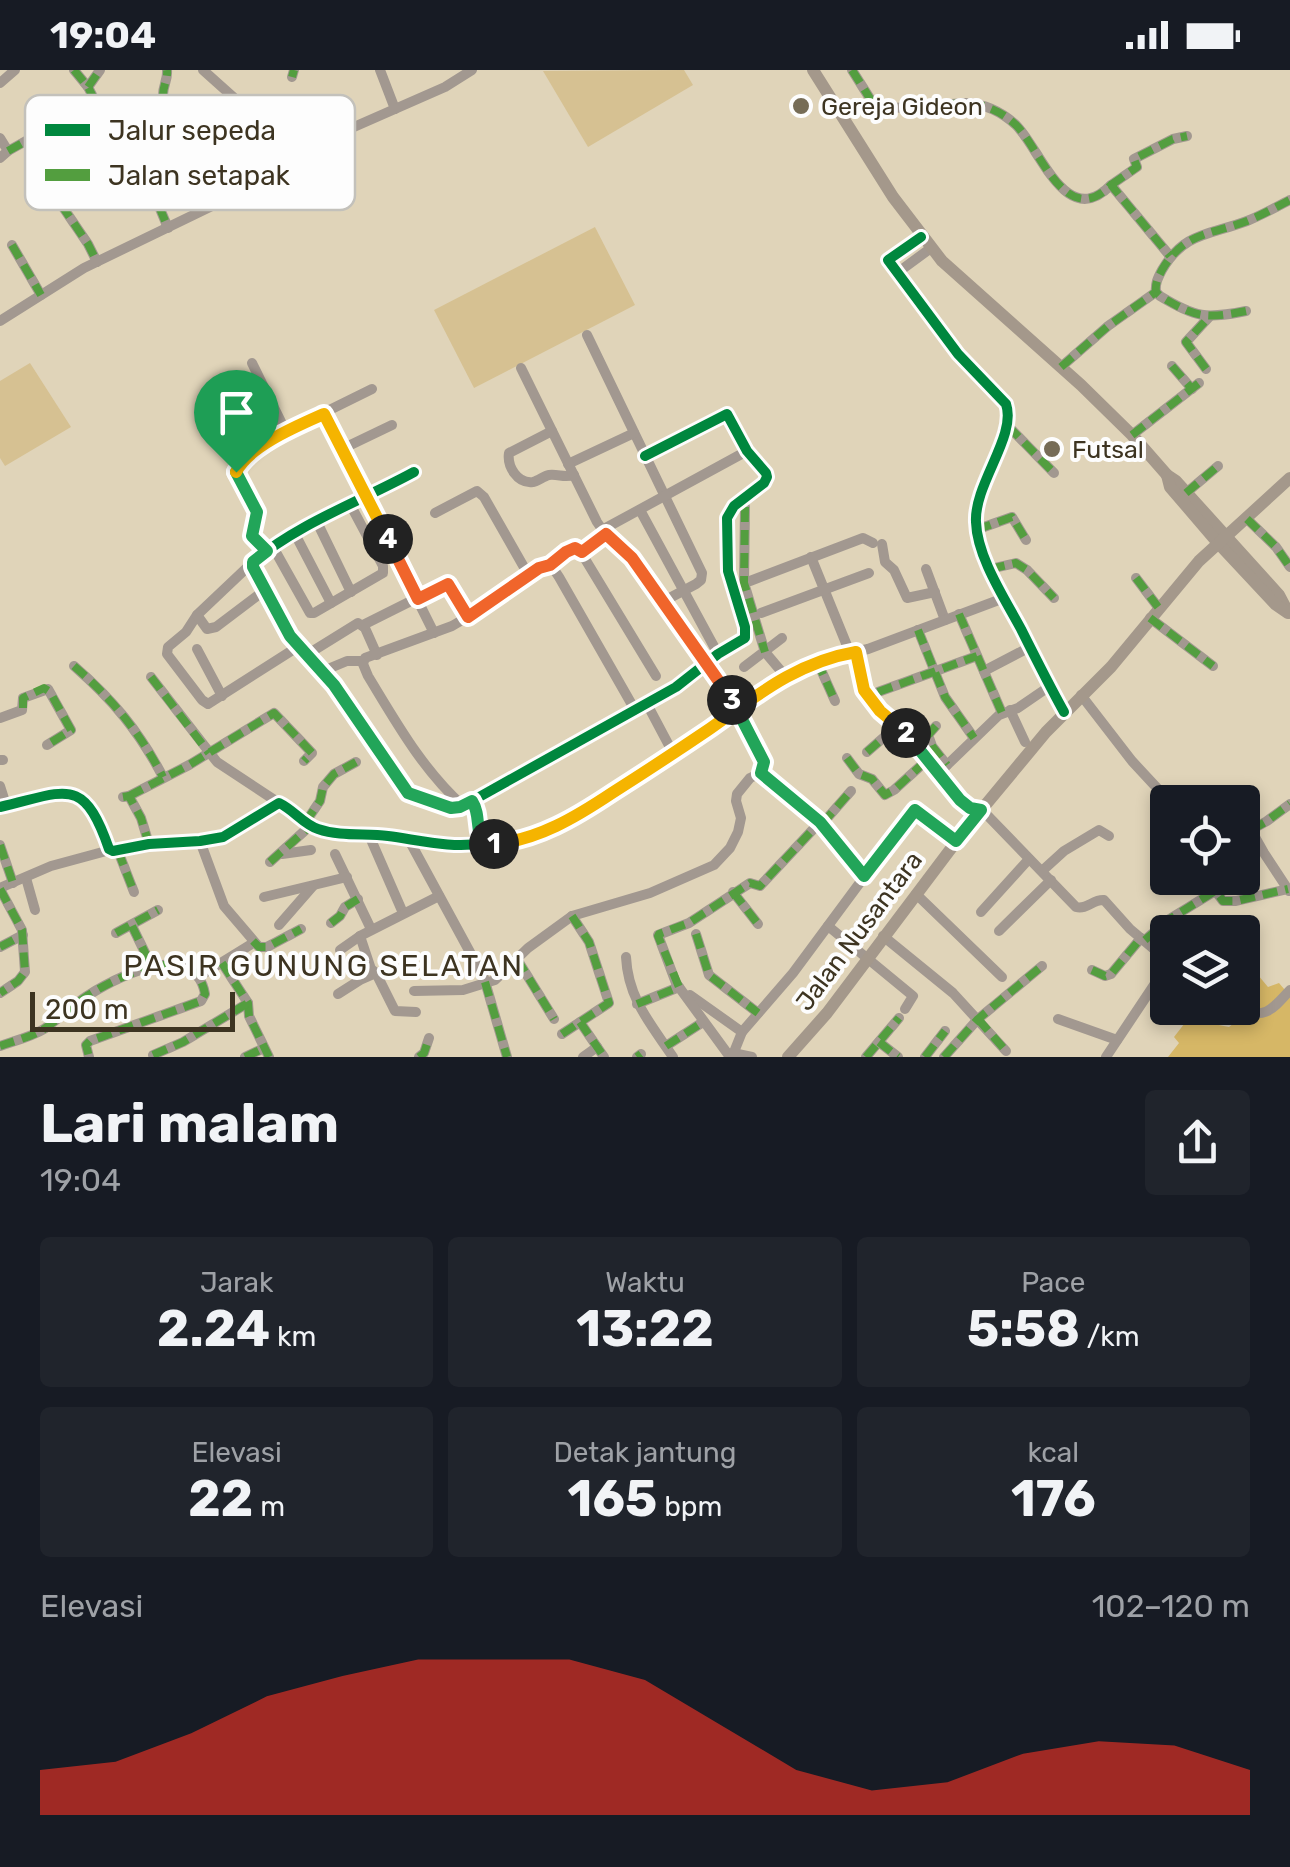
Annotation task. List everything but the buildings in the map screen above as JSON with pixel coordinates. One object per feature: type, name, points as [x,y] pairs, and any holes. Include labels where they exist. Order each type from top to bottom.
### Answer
[{"type":"main road","points":[[813,70],[886,186],[931,248],[1132,435],[1166,475],[1170,487],[1222,540],[1275,604],[1289,614]]},
{"type":"main road","points":[[1166,475],[1176,480],[1222,540],[1244,557],[1282,599],[1289,614]]},
{"type":"main road","name":"Jalan Nusantara","points":[[790,1056],[827,1014],[956,841],[1064,712],[1121,656],[1184,576],[1290,478]]},
{"type":"main road","points":[[1210,521],[1244,521],[1240,540],[1244,557]]},
{"type":"street","points":[[0,82],[15,70]]},
{"type":"street","points":[[74,70],[90,95]]},
{"type":"street","points":[[88,87],[100,70]]},
{"type":"street","points":[[164,95],[166,70]]},
{"type":"street","points":[[203,70],[231,95]]},
{"type":"street","points":[[380,70],[395,110]]},
{"type":"street","points":[[355,127],[453,83],[472,70]]},
{"type":"street","points":[[852,70],[877,108],[966,103],[998,112],[1021,131],[1058,186],[1069,195],[1097,196],[1137,167],[1134,159],[1187,136]]},
{"type":"street","points":[[0,138],[4,155]]},
{"type":"street","points":[[1110,185],[1170,256]]},
{"type":"street","points":[[1060,367],[1156,292],[1158,278],[1170,256],[1184,243],[1249,220],[1290,200]]},
{"type":"street","points":[[65,210],[96,262]]},
{"type":"street","points":[[161,210],[168,228]]},
{"type":"street","points":[[0,321],[96,262],[203,210]]},
{"type":"street","points":[[921,236],[888,260],[958,354],[1001,397],[1008,410],[1008,426],[976,508],[976,528],[990,569],[1064,712]]},
{"type":"street","points":[[12,245],[42,295]]},
{"type":"street","points":[[897,273],[931,248]]},
{"type":"street","points":[[1156,292],[1187,311],[1209,317],[1246,311]]},
{"type":"street","points":[[1206,369],[1186,342],[1209,317]]},
{"type":"street","points":[[586,335],[702,573],[700,580],[662,602]]},
{"type":"street","points":[[252,363],[286,432]]},
{"type":"street","points":[[1132,435],[1195,386],[1172,366]]},
{"type":"street","points":[[521,368],[604,532],[632,558],[737,710],[764,762],[761,773]]},
{"type":"street","points":[[350,504],[384,569],[380,576],[314,613],[308,611],[270,549],[252,536],[257,512],[236,468],[260,447],[372,389]]},
{"type":"street","points":[[324,414],[434,633]]},
{"type":"street","points":[[253,562],[284,628],[323,671],[408,793],[451,808],[468,803],[647,704],[746,636],[728,571],[727,518],[734,506],[766,480],[766,473],[747,452],[727,414],[645,456]]},
{"type":"street","points":[[342,449],[392,425]]},
{"type":"street","points":[[1008,426],[1054,474]]},
{"type":"street","points":[[552,431],[509,453],[509,464],[526,482],[550,475],[567,478],[571,469],[634,432]]},
{"type":"street","points":[[582,552],[604,532],[640,510],[747,452]]},
{"type":"street","points":[[1186,492],[1218,466]]},
{"type":"street","points":[[414,472],[270,549],[197,614],[166,654],[208,704],[355,624],[363,625],[448,584],[468,617]]},
{"type":"street","points":[[435,513],[477,491],[530,576]]},
{"type":"street","points":[[745,507],[744,583],[765,652],[786,677]]},
{"type":"street","points":[[640,510],[718,654]]},
{"type":"street","points":[[976,528],[1012,517],[1026,540]]},
{"type":"street","points":[[1244,521],[1279,550],[1290,567]]},
{"type":"street","points":[[318,522],[351,592]]},
{"type":"street","points":[[295,534],[331,603]]},
{"type":"street","points":[[750,581],[863,538],[878,544],[905,596],[935,592]]},
{"type":"street","points":[[1279,550],[1290,541]]},
{"type":"street","points":[[323,671],[363,661],[468,617],[575,548],[582,552],[656,676]]},
{"type":"street","points":[[811,557],[853,652],[864,690],[880,711],[898,724],[965,804],[981,810],[1078,908],[1104,900],[1150,946]]},
{"type":"street","points":[[990,569],[1016,563],[1054,598]]},
{"type":"street","points":[[550,565],[635,710]]},
{"type":"street","points":[[926,569],[945,620]]},
{"type":"street","points":[[761,613],[869,573]]},
{"type":"street","points":[[1136,578],[1154,612],[1213,666]]},
{"type":"street","points":[[197,614],[208,628],[216,627],[265,590]]},
{"type":"street","points":[[151,677],[222,767],[308,824],[342,834],[496,844],[514,842],[579,815],[786,677],[817,661],[1004,598]]},
{"type":"street","points":[[959,614],[984,672],[1025,742]]},
{"type":"street","points":[[363,625],[377,655]]},
{"type":"street","points":[[918,630],[944,697],[974,738]]},
{"type":"street","points":[[744,667],[782,638]]},
{"type":"street","points":[[984,672],[1030,647]]},
{"type":"street","points":[[196,649],[222,696]]},
{"type":"street","points":[[878,692],[977,656]]},
{"type":"street","points":[[363,661],[368,676],[424,764],[447,791],[478,814],[483,843]]},
{"type":"street","points":[[817,661],[835,701]]},
{"type":"street","points":[[74,666],[124,713],[163,777]]},
{"type":"street","points":[[936,726],[928,737],[946,767],[1006,711],[1050,686]]},
{"type":"street","points":[[0,718],[22,710],[23,698],[48,689],[70,730],[46,745]]},
{"type":"street","points":[[1081,695],[1155,785]]},
{"type":"street","points":[[647,704],[673,753]]},
{"type":"street","points":[[149,844],[140,818],[126,797],[274,713],[312,753],[304,760]]},
{"type":"street","points":[[867,752],[898,724]]},
{"type":"street","points":[[846,758],[885,795],[926,760]]},
{"type":"street","points":[[270,862],[308,824],[329,780],[356,762]]},
{"type":"street","points":[[761,773],[821,823],[864,876]]},
{"type":"street","points":[[414,991],[463,990],[496,980],[572,916],[650,892],[714,866],[738,832],[741,818],[737,794],[750,778],[761,773]]},
{"type":"street","points":[[0,786],[3,806],[55,794],[84,800],[95,813],[134,892]]},
{"type":"street","points":[[752,1057],[732,1056],[703,1022],[681,989],[658,936],[689,922],[750,882],[760,886],[851,791]]},
{"type":"street","points":[[0,993],[24,974],[23,936],[0,889],[50,866],[114,851],[223,837],[279,803]]},
{"type":"street","points":[[1260,825],[1290,804]]},
{"type":"street","points":[[732,1056],[742,1032],[793,973],[915,810],[956,841]]},
{"type":"street","points":[[999,932],[1071,846],[1099,830],[1110,836]]},
{"type":"street","points":[[369,835],[402,914]]},
{"type":"street","points":[[409,840],[485,982],[507,1057]]},
{"type":"street","points":[[200,841],[224,906],[252,941],[266,948],[301,929]]},
{"type":"street","points":[[1260,844],[1288,887],[1260,894]]},
{"type":"street","points":[[0,845],[13,883]]},
{"type":"street","points":[[280,854],[311,850]]},
{"type":"street","points":[[335,854],[372,929]]},
{"type":"street","points":[[980,912],[1029,858]]},
{"type":"street","points":[[264,897],[347,877]]},
{"type":"street","points":[[26,878],[34,910]]},
{"type":"street","points":[[279,925],[312,886]]},
{"type":"street","points":[[282,891],[291,908]]},
{"type":"street","points":[[733,892],[758,924]]},
{"type":"street","points":[[916,894],[1002,977]]},
{"type":"street","points":[[1092,970],[1105,976],[1111,974],[1143,939],[1210,895]]},
{"type":"street","points":[[1217,895],[1228,902],[1256,895]]},
{"type":"street","points":[[340,950],[438,896]]},
{"type":"street","points":[[330,924],[358,898]]},
{"type":"street","points":[[116,933],[158,910]]},
{"type":"street","points":[[562,1034],[609,1002],[589,942],[572,916]]},
{"type":"street","points":[[132,926],[152,967]]},
{"type":"street","points":[[828,926],[913,996],[866,1057]]},
{"type":"street","points":[[696,934],[709,975],[758,1013]]},
{"type":"street","points":[[0,947],[23,936]]},
{"type":"street","points":[[360,936],[371,968],[395,1011],[416,1012]]},
{"type":"street","points":[[883,936],[952,994],[1006,1051]]},
{"type":"street","points":[[198,976],[252,941]]},
{"type":"street","points":[[626,957],[628,981],[637,1004],[673,1057]]},
{"type":"street","points":[[517,959],[554,1019]]},
{"type":"street","points":[[222,963],[248,1004],[249,1016],[267,1053],[245,1057]]},
{"type":"street","points":[[2,1041],[41,1031],[88,996],[152,967],[181,965],[198,976],[205,994],[202,1000],[90,1041],[86,1045],[89,1057]]},
{"type":"street","points":[[944,1057],[978,1019],[1042,966]]},
{"type":"street","points":[[338,994],[376,973]]},
{"type":"street","points":[[637,1004],[681,989]]},
{"type":"street","points":[[681,989],[742,1032]]},
{"type":"street","points":[[1106,1057],[1150,990]]},
{"type":"street","points":[[1260,1013],[1290,990]]},
{"type":"street","points":[[146,1040],[153,1056],[248,1004]]},
{"type":"street","points":[[1058,1018],[1117,1040]]},
{"type":"street","points":[[580,1022],[601,1052],[583,1057]]},
{"type":"street","points":[[666,1046],[703,1022]]},
{"type":"street","points":[[925,1057],[945,1031]]},
{"type":"street","points":[[419,1057],[429,1038]]},
{"type":"street","points":[[878,1042],[898,1057]]},
{"type":"street","points":[[954,1046],[964,1057]]},
{"type":"shaded area","points":[[684,70],[693,85],[588,147],[543,71]]},
{"type":"shaded area","points":[[595,227],[635,305],[474,388],[434,310]]},
{"type":"shaded area","points":[[30,363],[71,427],[5,466],[0,458],[0,381]]},
{"type":"shaded area","points":[[1260,977],[1268,987],[1279,983],[1290,996],[1290,1057],[1168,1057],[1179,1043],[1174,1037],[1183,1025],[1260,1025]]},
{"type":"marked path","points":[[74,70],[92,95]]},
{"type":"marked path","points":[[88,87],[100,70]]},
{"type":"marked path","points":[[163,95],[167,70]]},
{"type":"marked path","points":[[292,77],[294,70]]},
{"type":"marked path","points":[[852,70],[879,109],[966,103],[999,113],[1016,125],[1068,193],[1081,199],[1095,197],[1111,185],[1170,256]]},
{"type":"marked path","points":[[1111,185],[1137,167],[1134,159],[1187,136]]},
{"type":"marked path","points":[[8,151],[25,141]]},
{"type":"marked path","points":[[1246,311],[1211,316],[1192,313],[1160,296],[1156,292],[1157,281],[1170,258],[1189,241],[1247,221],[1290,200]]},
{"type":"marked path","points":[[65,210],[97,262]]},
{"type":"marked path","points":[[161,210],[168,228]]},
{"type":"marked path","points":[[12,245],[41,295]]},
{"type":"marked path","points":[[1061,367],[1108,326],[1156,292]]},
{"type":"marked path","points":[[1206,369],[1186,342],[1209,317]]},
{"type":"marked path","points":[[1172,366],[1192,389]]},
{"type":"marked path","points":[[1132,435],[1199,383]]},
{"type":"marked path","points":[[1008,426],[1054,473]]},
{"type":"marked path","points":[[1186,493],[1218,466]]},
{"type":"marked path","points":[[745,507],[744,583],[765,652]]},
{"type":"marked path","points":[[976,528],[1012,517],[1026,540]]},
{"type":"marked path","points":[[1247,519],[1290,567]]},
{"type":"marked path","points":[[990,569],[1016,563],[1054,598]]},
{"type":"marked path","points":[[1136,578],[1158,607]]},
{"type":"marked path","points":[[959,614],[1002,713]]},
{"type":"marked path","points":[[1150,618],[1213,666]]},
{"type":"marked path","points":[[918,630],[945,697],[974,738]]},
{"type":"marked path","points":[[878,692],[977,656]]},
{"type":"marked path","points":[[817,661],[835,701]]},
{"type":"marked path","points":[[74,666],[124,717],[163,777]]},
{"type":"marked path","points":[[151,677],[209,753]]},
{"type":"marked path","points":[[23,708],[23,698],[44,688],[50,692],[71,730],[47,745]]},
{"type":"marked path","points":[[129,796],[274,713],[312,753],[304,761]]},
{"type":"marked path","points":[[867,752],[898,725]]},
{"type":"marked path","points":[[936,726],[928,735],[947,765]]},
{"type":"marked path","points":[[847,758],[859,774],[872,779],[885,795],[927,760]]},
{"type":"marked path","points":[[305,823],[320,801],[323,787],[334,774],[356,762]]},
{"type":"marked path","points":[[822,824],[851,791]]},
{"type":"marked path","points":[[123,797],[129,796],[149,844]]},
{"type":"marked path","points":[[1260,825],[1290,804]]},
{"type":"marked path","points":[[637,1004],[679,987],[659,934],[689,923],[750,883],[760,886],[820,822]]},
{"type":"marked path","points":[[270,862],[308,828]]},
{"type":"marked path","points":[[0,845],[13,883]]},
{"type":"marked path","points":[[118,851],[134,892]]},
{"type":"marked path","points":[[0,889],[22,930],[25,972],[0,993]]},
{"type":"marked path","points":[[1219,895],[1223,901],[1236,901],[1288,889]]},
{"type":"marked path","points":[[733,892],[758,924]]},
{"type":"marked path","points":[[1145,940],[1168,920],[1209,895]]},
{"type":"marked path","points":[[331,923],[358,899]]},
{"type":"marked path","points":[[116,933],[158,910]]},
{"type":"marked path","points":[[562,1034],[609,1003],[589,942],[572,916]]},
{"type":"marked path","points":[[132,926],[152,967]]},
{"type":"marked path","points":[[253,941],[259,947],[267,947],[301,929]]},
{"type":"marked path","points":[[696,934],[709,975],[758,1013]]},
{"type":"marked path","points":[[0,947],[23,935]]},
{"type":"marked path","points":[[1092,970],[1105,976],[1111,974],[1141,938]]},
{"type":"marked path","points":[[517,959],[554,1019]]},
{"type":"marked path","points":[[222,963],[248,1003],[249,1016],[269,1057]]},
{"type":"marked path","points":[[0,1046],[39,1032],[87,996],[135,972],[171,965],[187,968],[198,977],[205,994],[201,1001],[90,1041],[86,1045],[89,1057]]},
{"type":"marked path","points":[[944,1057],[978,1019],[1042,966]]},
{"type":"marked path","points":[[485,982],[507,1057]]},
{"type":"marked path","points":[[153,1055],[183,1042],[248,1003]]},
{"type":"marked path","points":[[866,1057],[899,1018]]},
{"type":"marked path","points":[[978,1019],[1006,1051]]},
{"type":"marked path","points":[[580,1022],[604,1057]]},
{"type":"marked path","points":[[666,1046],[703,1022]]},
{"type":"marked path","points":[[925,1057],[945,1031]]},
{"type":"marked path","points":[[419,1057],[429,1038]]},
{"type":"marked path","points":[[879,1042],[898,1057]]},
{"type":"marked path","points":[[245,1057],[264,1048]]},
{"type":"marked path","points":[[637,1057],[641,1054]]},
{"type":"cycle path","points":[[921,237],[888,260],[958,354],[1006,404],[1006,431],[977,507],[978,535],[993,577],[1064,712]]},
{"type":"cycle path","points":[[414,472],[290,536],[253,562],[253,567],[290,636],[342,695],[405,790],[414,797],[451,808],[472,801],[676,687],[745,638],[728,571],[727,518],[734,506],[764,483],[766,473],[747,451],[727,414],[645,456]]},
{"type":"cycle path","points":[[0,807],[70,794],[90,809],[113,851],[223,837],[279,803],[308,824],[327,831],[448,844],[483,843]]},
{"type":"place","name":"Gereja Gideon","points":[[801,106]]},
{"type":"place","name":"Futsal","points":[[1052,449]]},
{"type":"district","name":"PASIR GUNUNG SELATAN","points":[[324,966]]},
{"type":"route","points":[[236,472],[237,466],[260,447],[324,414],[418,599],[448,584],[468,617],[539,568],[575,548],[582,552],[606,534],[632,558],[727,692],[737,710],[758,748],[764,762],[761,773],[820,822],[864,876],[915,810],[956,841],[981,810],[965,804],[902,728],[875,706],[864,690],[856,652],[817,661],[792,673],[753,698],[737,710],[687,744],[593,806],[567,821],[514,842],[483,843],[472,801],[451,808],[408,793],[334,685],[284,628],[253,567],[253,562],[267,551],[252,536],[257,512],[236,472]]}]
